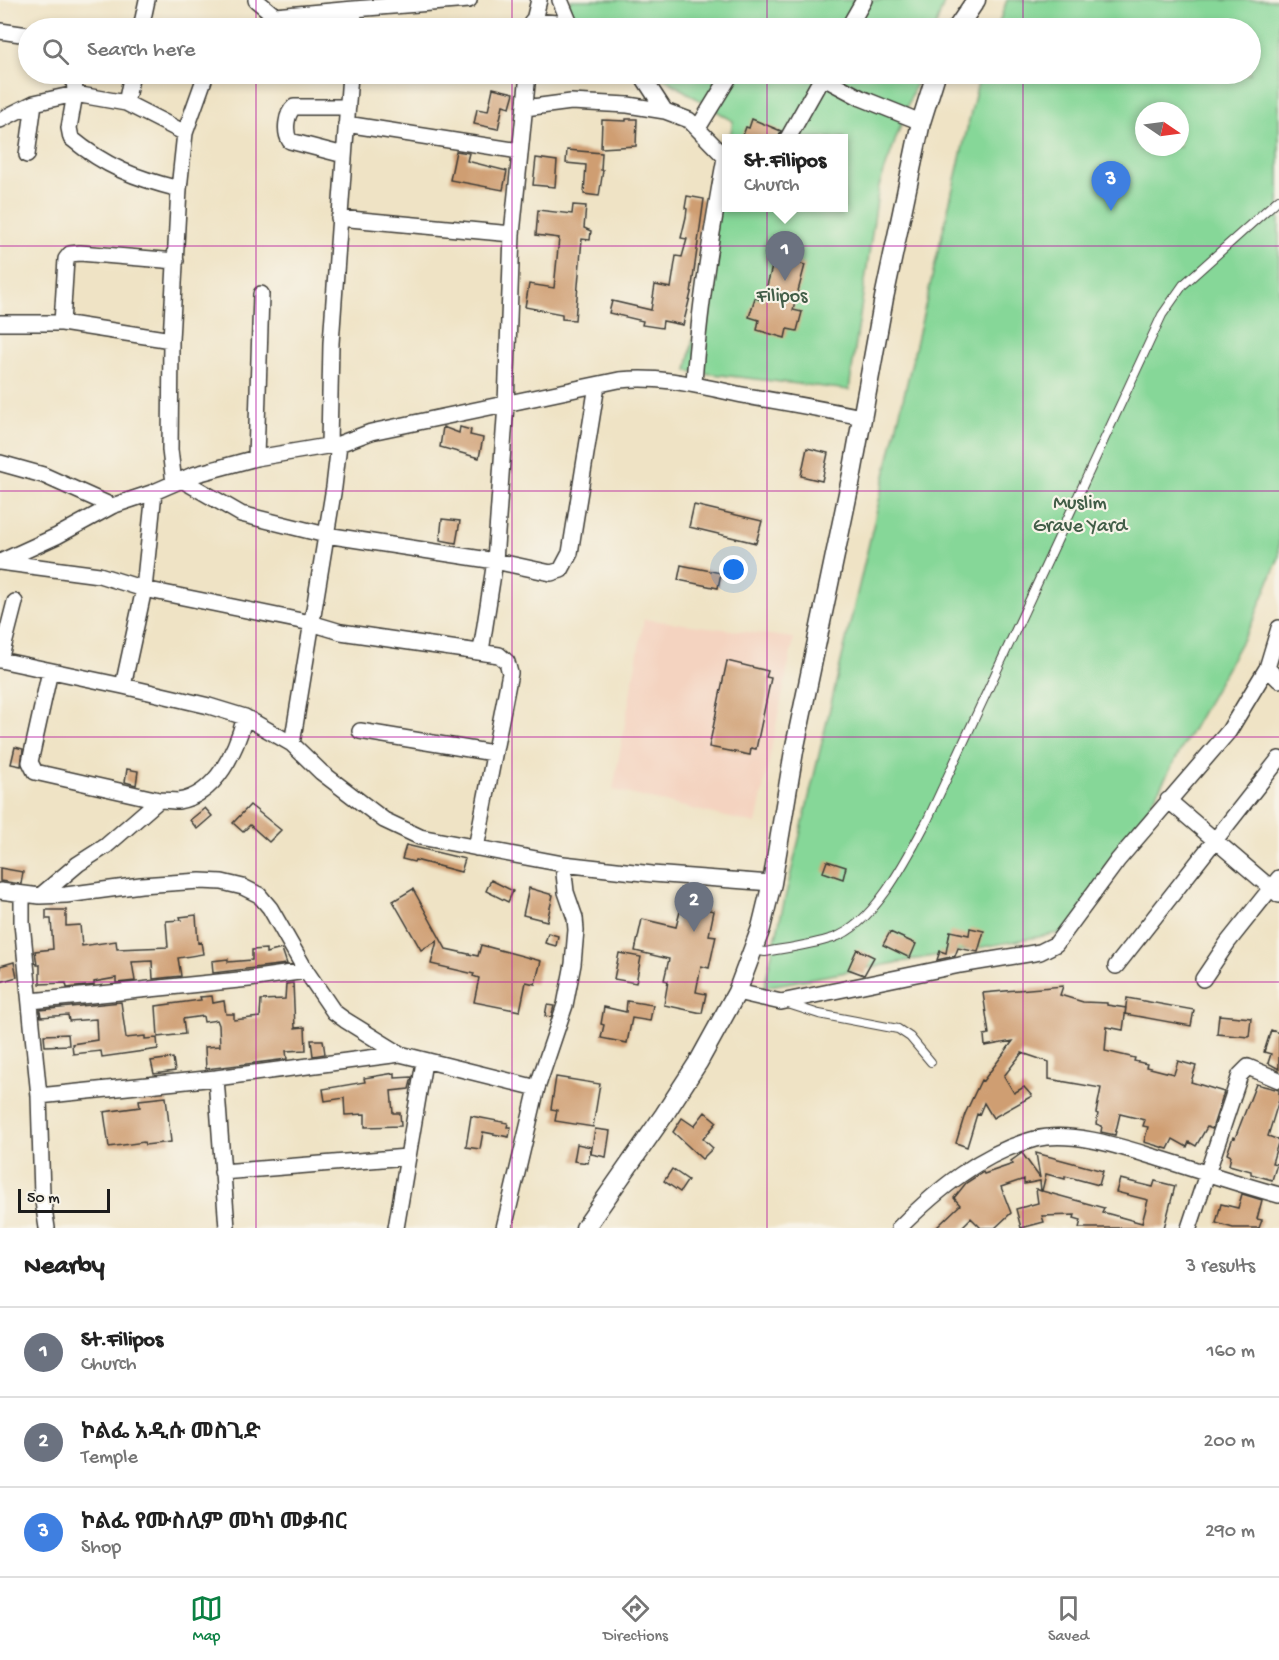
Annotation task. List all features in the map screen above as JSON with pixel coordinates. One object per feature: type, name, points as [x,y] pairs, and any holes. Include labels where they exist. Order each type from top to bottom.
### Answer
[{"type":"street","points":[[143,18],[147,0]]},
{"type":"street","points":[[256,0],[274,16]]},
{"type":"street","points":[[271,18],[345,6],[469,0]]},
{"type":"street","points":[[534,18],[539,0]]},
{"type":"street","points":[[560,0],[570,18]]},
{"type":"street","points":[[854,18],[864,0]]},
{"type":"street","points":[[964,18],[976,0]]},
{"type":"street","points":[[0,31],[18,34]]},
{"type":"street","points":[[74,84],[69,128],[71,138],[105,163],[140,179],[179,189]]},
{"type":"street","points":[[126,104],[130,84]]},
{"type":"street","points":[[202,84],[185,134],[179,189],[171,340],[170,450],[178,481],[241,514],[326,535],[495,561],[551,573],[565,566],[570,553],[597,385]]},
{"type":"street","points":[[292,744],[334,487],[331,343],[349,84]]},
{"type":"street","points":[[481,651],[495,561],[506,404],[512,234],[527,84]]},
{"type":"street","points":[[647,84],[665,111]]},
{"type":"street","points":[[698,128],[725,84]]},
{"type":"street","points":[[790,134],[816,84]]},
{"type":"street","points":[[838,84],[869,101],[921,122]]},
{"type":"street","points":[[585,1228],[682,1088],[737,992],[754,951],[772,883],[794,751],[852,474],[884,298],[921,122],[933,84]]},
{"type":"street","points":[[0,120],[34,103],[75,94],[126,104],[185,134]]},
{"type":"street","points":[[525,108],[571,102],[628,105],[665,111],[680,116],[698,128],[722,154]]},
{"type":"street","points":[[27,155],[34,103]]},
{"type":"street","points":[[344,155],[290,141],[287,136],[288,113],[294,107],[348,107]]},
{"type":"street","points":[[346,124],[519,152]]},
{"type":"street","points":[[693,383],[707,256],[722,179]]},
{"type":"street","points":[[339,218],[512,234]]},
{"type":"street","points":[[62,323],[66,259],[70,254],[176,261]]},
{"type":"street","points":[[256,458],[261,294]]},
{"type":"street","points":[[0,323],[62,323],[171,340]]},
{"type":"street","points":[[0,562],[57,536],[112,506],[178,481],[256,458],[334,444],[371,432],[638,378],[693,383],[862,417]]},
{"type":"street","points":[[0,463],[43,475],[112,506]]},
{"type":"street","points":[[123,686],[144,589],[154,492]]},
{"type":"street","points":[[0,562],[99,575],[144,589],[310,623],[340,632],[499,655],[509,667],[477,848]]},
{"type":"street","points":[[15,602],[0,660],[209,706],[245,717],[292,744],[321,772],[384,820],[420,837],[563,864],[652,874],[772,883]]},
{"type":"street","points":[[737,992],[781,1002],[1049,949],[1056,944],[1118,860],[1222,739],[1267,668],[1279,628]]},
{"type":"street","points":[[1267,668],[1279,680]]},
{"type":"street","points":[[50,671],[30,762],[35,772],[159,800],[178,801],[197,794],[214,780],[227,763],[245,717]]},
{"type":"street","points":[[360,731],[493,753]]},
{"type":"street","points":[[1116,966],[1279,759]]},
{"type":"street","points":[[40,896],[78,864],[106,846],[159,800]]},
{"type":"street","points":[[1168,800],[1276,887],[1228,942],[1203,979]]},
{"type":"street","points":[[504,1228],[537,1088],[565,1005],[573,964],[575,918],[566,892],[563,864]]},
{"type":"street","points":[[0,891],[40,896],[66,895],[200,881],[233,884],[251,890],[259,895],[270,908],[306,971],[334,1012],[364,1033],[400,1054],[424,1062],[537,1088]]},
{"type":"street","points":[[22,894],[22,923],[39,1096],[42,1195],[47,1228]]},
{"type":"street","points":[[31,1001],[306,971]]},
{"type":"street","points":[[39,1096],[216,1078],[400,1054]]},
{"type":"street","points":[[396,1228],[424,1062]]},
{"type":"street","points":[[1189,1228],[1236,1082],[1244,1069],[1248,1067],[1279,1080]]},
{"type":"street","points":[[216,1078],[227,1228]]},
{"type":"street","points":[[898,1228],[940,1189],[969,1169],[1002,1152],[1035,1139],[1068,1138],[1096,1142],[1279,1195]]},
{"type":"street","points":[[222,1172],[407,1157]]},
{"type":"lane","points":[[754,951],[765,952],[834,938],[855,927],[900,872],[927,821],[1162,315],[1183,285],[1279,199]]},
{"type":"lane","points":[[781,1002],[819,1014],[856,1022],[882,1024],[898,1029],[910,1037],[932,1062]]},
{"type":"shaded area","points":[[644,619],[794,638],[756,824],[613,790]]},
{"type":"green space","points":[[571,0],[945,0],[939,18],[570,18],[563,14]]},
{"type":"green space","name":"Muslim Grave Yard","points":[[1007,0],[1279,0],[1279,557],[1254,619],[1081,929],[764,987],[978,84],[1261,84],[1261,18],[1001,18]]},
{"type":"green space","name":"Filipos","points":[[673,84],[915,84],[879,186],[849,390],[687,371],[722,182],[722,212],[848,212],[848,134],[731,134],[733,121]]},
{"type":"building","points":[[493,88],[514,93],[510,107],[503,105],[498,129],[474,124],[477,109],[488,111]]},
{"type":"building","points":[[626,119],[637,119],[636,146],[601,148],[602,120],[626,121]]},
{"type":"building","points":[[752,119],[781,131],[780,134],[743,134],[746,127],[749,128]]},
{"type":"building","points":[[567,150],[602,153],[601,170],[603,170],[599,196],[584,194],[586,165],[566,163]]},
{"type":"building","points":[[456,151],[469,153],[467,161],[507,171],[503,190],[450,180]]},
{"type":"building","points":[[536,158],[557,161],[555,187],[533,185]]},
{"type":"building","points":[[687,196],[704,199],[691,293],[683,325],[663,321],[662,328],[642,325],[643,321],[609,313],[612,301],[651,310],[655,285],[671,288],[676,256],[682,257],[687,239],[681,238],[686,217]]},
{"type":"building","points":[[573,205],[586,206],[584,228],[591,231],[590,240],[582,239],[575,320],[562,319],[562,314],[525,307],[529,284],[554,288],[559,238],[536,235],[538,210],[572,214]]},
{"type":"building","points":[[775,256],[805,265],[793,310],[802,312],[797,331],[787,329],[785,338],[757,330],[759,320],[749,317],[755,298],[763,300]]},
{"type":"building","points":[[443,427],[459,433],[460,427],[471,430],[470,435],[483,438],[479,458],[440,447]]},
{"type":"building","points":[[807,448],[828,453],[822,481],[801,476]]},
{"type":"building","points":[[694,505],[762,521],[756,543],[689,527]]},
{"type":"building","points":[[442,519],[460,521],[456,543],[440,540]]},
{"type":"building","points":[[681,565],[721,573],[718,588],[678,580]]},
{"type":"building","points":[[727,661],[768,671],[766,677],[771,678],[756,749],[751,748],[750,755],[709,747]]},
{"type":"building","points":[[15,747],[23,749],[21,766],[11,764]]},
{"type":"building","points":[[127,769],[138,771],[136,785],[125,782]]},
{"type":"building","points":[[250,805],[281,830],[269,842],[250,825],[243,832],[233,823]]},
{"type":"building","points":[[205,808],[212,816],[197,829],[190,820]]},
{"type":"building","points":[[406,845],[465,859],[461,872],[415,860],[414,862],[402,859]]},
{"type":"building","points":[[827,861],[846,867],[843,879],[823,872]]},
{"type":"building","points":[[0,868],[23,872],[21,884],[0,881]]},
{"type":"building","points":[[491,880],[513,891],[508,902],[486,891]]},
{"type":"building","points":[[529,888],[553,895],[547,921],[523,915]]},
{"type":"building","points":[[413,889],[446,949],[478,956],[481,945],[541,961],[535,984],[526,982],[520,1011],[474,1002],[479,978],[473,976],[474,974],[431,964],[437,941],[421,950],[393,901]]},
{"type":"building","points":[[682,904],[714,911],[709,935],[716,936],[709,968],[701,966],[696,992],[706,994],[702,1013],[664,1005],[668,981],[664,980],[669,959],[635,951],[642,919],[676,927]]},
{"type":"building","points":[[46,910],[66,910],[66,926],[80,925],[82,946],[116,941],[117,949],[168,947],[166,921],[181,920],[180,917],[196,915],[198,943],[201,942],[203,954],[178,958],[181,976],[153,979],[152,961],[132,962],[135,981],[116,983],[116,978],[94,982],[94,985],[67,988],[66,983],[40,984],[40,965],[37,965],[35,951],[53,949],[51,919],[46,919]]},
{"type":"building","points":[[970,928],[984,931],[978,952],[958,948],[955,956],[937,960],[940,951],[946,953],[950,931],[969,935]]},
{"type":"building","points":[[890,932],[916,944],[910,958],[883,945]]},
{"type":"building","points":[[548,933],[558,936],[556,946],[545,943]]},
{"type":"building","points":[[266,949],[266,953],[282,949],[287,964],[213,973],[212,961],[252,960],[252,950]]},
{"type":"building","points":[[857,949],[874,957],[864,975],[848,969]]},
{"type":"building","points":[[619,953],[641,957],[636,983],[614,979]]},
{"type":"building","points":[[14,962],[17,977],[0,982],[0,966]]},
{"type":"building","points":[[293,983],[295,1028],[305,1027],[306,1050],[286,1051],[287,1059],[206,1069],[205,1047],[220,1046],[219,1025],[217,1020],[204,1022],[203,1016],[183,1019],[185,1034],[158,1037],[156,1006],[201,1000],[200,997],[212,996],[213,1003],[224,1001],[226,1014],[234,1014],[234,1020],[260,1017],[261,1000],[285,999],[286,984]]},
{"type":"building","points":[[1063,986],[1060,995],[1083,1002],[1107,1003],[1107,1005],[1126,1008],[1123,1030],[1107,1027],[1105,1051],[1135,1058],[1134,1061],[1147,1064],[1146,1067],[1174,1074],[1178,1061],[1196,1066],[1191,1082],[1224,1092],[1212,1129],[1207,1127],[1196,1146],[1189,1142],[1187,1147],[1173,1139],[1168,1149],[1144,1142],[1148,1127],[1143,1126],[1145,1120],[1120,1114],[1115,1135],[1101,1132],[1102,1126],[1096,1124],[1098,1114],[1096,1113],[1101,1088],[1049,1079],[1049,1062],[1022,1053],[1004,1076],[1014,1093],[1024,1087],[1032,1096],[993,1118],[984,1103],[979,1115],[977,1114],[967,1147],[956,1143],[965,1114],[981,1080],[983,1081],[1013,1041],[985,1046],[984,1035],[989,1034],[983,993]]},
{"type":"building","points":[[1127,998],[1194,1010],[1191,1026],[1125,1014]]},
{"type":"building","points":[[627,1001],[653,1005],[650,1021],[632,1018],[627,1043],[601,1038],[604,1007],[626,1012]]},
{"type":"building","points":[[121,1002],[126,1038],[145,1036],[145,1039],[157,1038],[158,1049],[102,1057],[101,1051],[73,1054],[72,1044],[97,1040],[96,1019],[69,1021],[68,1015],[41,1017],[40,1010]]},
{"type":"building","points":[[547,1005],[554,1006],[551,1017],[545,1016]]},
{"type":"building","points":[[1219,1015],[1251,1018],[1249,1037],[1217,1034]]},
{"type":"building","points":[[1271,1030],[1279,1033],[1279,1069],[1268,1063],[1271,1054],[1264,1052]]},
{"type":"building","points":[[68,1034],[69,1045],[45,1046],[44,1035]]},
{"type":"building","points":[[311,1040],[323,1040],[325,1054],[313,1056]]},
{"type":"building","points":[[173,1058],[175,1071],[154,1074],[151,1061]]},
{"type":"building","points":[[395,1073],[395,1078],[412,1077],[409,1089],[391,1091],[393,1113],[400,1113],[401,1126],[365,1127],[365,1114],[345,1115],[344,1098],[325,1101],[323,1089],[365,1082],[364,1078]]},
{"type":"building","points":[[556,1077],[600,1084],[593,1127],[555,1121],[557,1110],[551,1109]]},
{"type":"building","points":[[1256,1084],[1279,1090],[1279,1100],[1268,1136],[1279,1140],[1272,1163],[1277,1164],[1272,1180],[1229,1165],[1231,1156],[1227,1154]]},
{"type":"building","points":[[166,1097],[171,1142],[145,1145],[144,1142],[109,1147],[104,1112],[140,1107],[139,1100]]},
{"type":"building","points":[[705,1112],[717,1122],[703,1139],[713,1148],[702,1159],[673,1132],[682,1118],[694,1126]]},
{"type":"building","points":[[471,1116],[508,1123],[507,1127],[511,1127],[509,1137],[483,1132],[480,1149],[466,1147]]},
{"type":"building","points":[[595,1129],[610,1131],[606,1157],[591,1154]]},
{"type":"building","points":[[577,1144],[591,1147],[588,1163],[574,1161]]},
{"type":"building","points":[[1022,1153],[1040,1178],[1036,1153],[1103,1171],[1099,1185],[1065,1176],[1065,1179],[1046,1174],[1042,1191],[1104,1208],[1102,1212],[1142,1223],[1148,1200],[1116,1192],[1120,1179],[1153,1187],[1155,1181],[1175,1186],[1164,1228],[1079,1228],[1081,1220],[1074,1218],[1075,1215],[1042,1216],[1044,1222],[1021,1228],[1016,1209],[1038,1203],[1036,1189],[1041,1191],[1040,1181],[1024,1184],[1024,1179],[1001,1187],[1011,1213],[995,1228],[981,1228],[971,1218],[961,1228],[936,1228],[960,1205],[954,1198],[966,1183],[983,1172],[984,1174],[1013,1164],[1011,1161]]},
{"type":"building","points":[[672,1169],[688,1180],[680,1192],[664,1181]]},
{"type":"building","points":[[1242,1194],[1262,1200],[1257,1219],[1262,1220],[1259,1228],[1233,1228],[1216,1223],[1221,1204],[1238,1208]]},
{"type":"place","name":"ኮልፌ የሙስሊም መካነ መቃብር","points":[[1111,211]]},
{"type":"place","name":"St.Filipos","points":[[785,281]]},
{"type":"place","name":"ኮልፌ አዲሱ መስጊድ","points":[[694,932]]}]
